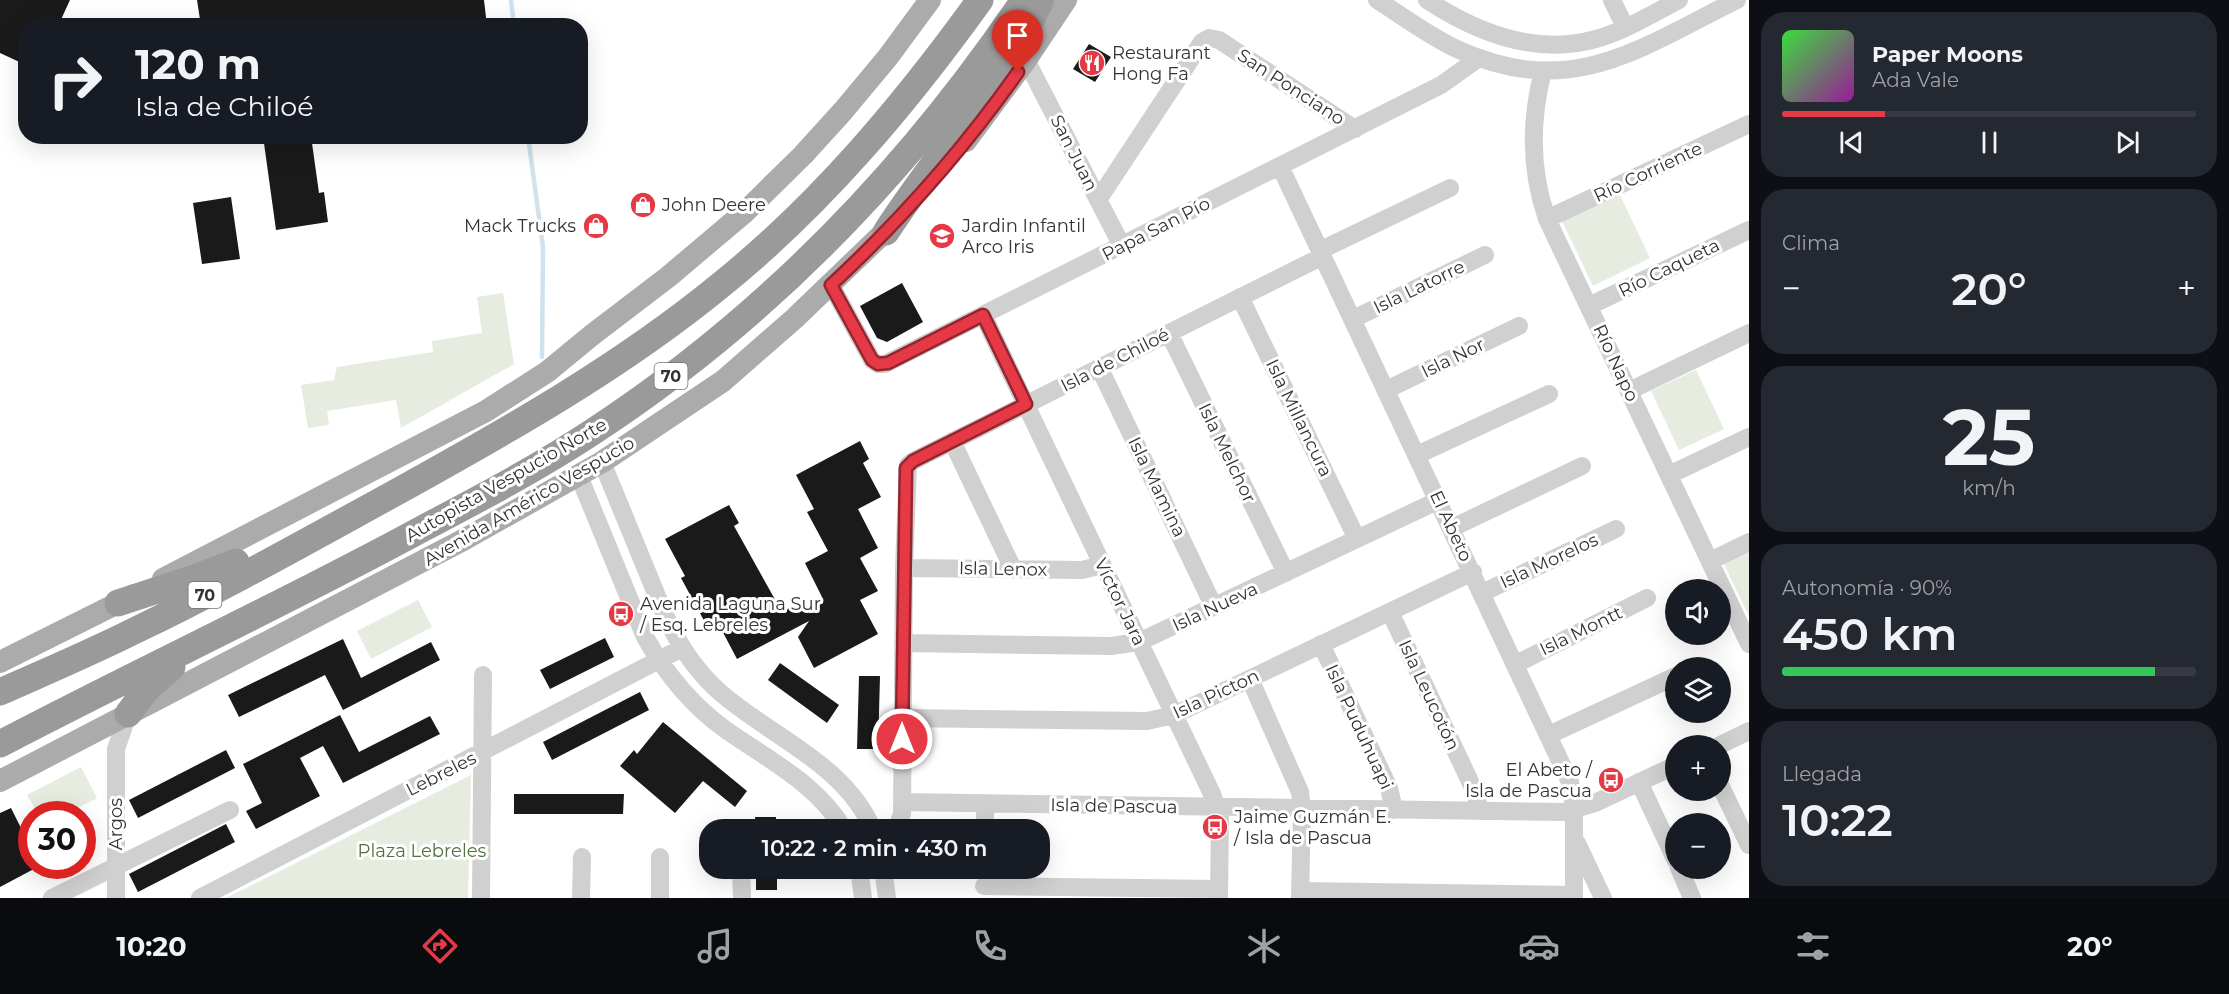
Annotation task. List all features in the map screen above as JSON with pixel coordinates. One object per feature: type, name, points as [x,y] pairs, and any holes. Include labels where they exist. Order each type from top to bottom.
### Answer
[{"type":"highway","name":"70","points":[[0,692],[143,627],[322,532],[474,449],[580,387],[651,339],[722,284],[795,219],[857,155],[920,81],[980,0]]},
{"type":"highway","name":"Autopista Vespucio Norte","points":[[0,744],[382,551],[551,458],[634,404],[720,338],[792,276],[877,189],[950,102],[1024,0]]},
{"type":"highway","points":[[886,232],[913,190],[1003,66],[1041,0]]},
{"type":"highway","points":[[118,603],[322,532]]},
{"type":"highway","points":[[128,714],[145,691],[162,676],[222,632]]},
{"type":"main road","points":[[0,662],[486,411],[548,372],[668,277],[745,212],[843,111],[888,57],[930,0]]},
{"type":"main road","name":"Avenida Américo Vespucio","points":[[0,781],[465,539],[579,476],[723,381],[760,350],[886,232],[965,143],[1026,60],[1066,0]]},
{"type":"street","points":[[1377,0],[1437,39],[1479,58],[1543,71],[1575,69],[1607,63],[1737,0]]},
{"type":"street","points":[[1426,0],[1479,29],[1531,44],[1556,45],[1581,42],[1625,27],[1679,0]]},
{"type":"street","points":[[1612,0],[1625,27]]},
{"type":"street","name":"San Ponciano","points":[[1098,200],[1202,42],[1209,38],[1219,40],[1355,129]]},
{"type":"street","name":"Papa San Pío","points":[[831,285],[872,360],[878,364],[888,363],[1441,85],[1479,58]]},
{"type":"street","name":"San Juan","points":[[1026,60],[1122,246]]},
{"type":"street","name":"Río Napo","points":[[1543,71],[1536,98],[1533,155],[1538,190],[1547,219],[1749,644]]},
{"type":"street","name":"Río Corriente","points":[[1547,219],[1749,124]]},
{"type":"street","name":"El Abeto","points":[[1280,166],[1570,782],[1574,810],[1574,897]]},
{"type":"street","name":"Isla de Chiloé","points":[[904,568],[908,465],[1450,188]]},
{"type":"street","name":"Río Caqueta","points":[[1589,306],[1749,230]]},
{"type":"street","name":"Isla Latorre","points":[[1353,319],[1485,255]]},
{"type":"street","name":"Isla Millancura","points":[[1240,297],[1357,539]]},
{"type":"street","name":"Víctor Jara","points":[[983,315],[1217,807],[1220,822],[1219,893]]},
{"type":"street","name":"Isla Nor","points":[[1386,390],[1519,326]]},
{"type":"street","name":"Isla Melchor","points":[[1169,333],[1286,573]]},
{"type":"street","points":[[1629,391],[1749,333]]},
{"type":"street","name":"Isla Mamina","points":[[1100,367],[1214,607]]},
{"type":"street","points":[[1417,454],[1549,394]]},
{"type":"street","points":[[1669,475],[1749,437]]},
{"type":"street","points":[[952,441],[1013,569]]},
{"type":"street","points":[[602,462],[664,613],[682,648],[705,678],[720,692],[834,777],[861,807],[867,819]]},
{"type":"street","points":[[1452,528],[1582,466]]},
{"type":"street","points":[[579,476],[645,637],[658,661],[693,702],[724,728],[808,787],[837,819]]},
{"type":"street","name":"Isla Nueva","points":[[903,643],[1111,646],[1139,642],[1439,500]]},
{"type":"street","name":"Isla Morelos","points":[[1482,593],[1616,529]]},
{"type":"street","points":[[1710,561],[1749,542]]},
{"type":"street","name":"Isla Lenox","points":[[904,568],[1088,570],[1102,565]]},
{"type":"street","points":[[900,819],[904,568]]},
{"type":"street","name":"Isla Picton","points":[[902,718],[1147,721],[1174,715],[1473,573]]},
{"type":"street","name":"Isla Montt","points":[[1516,664],[1647,598]]},
{"type":"street","name":"Isla Leucotón","points":[[1390,612],[1475,792],[1480,811]]},
{"type":"street","name":"Isla Puduhuapi","points":[[1322,644],[1389,788],[1394,810]]},
{"type":"street","name":"Lebreles","points":[[200,898],[682,648]]},
{"type":"street","points":[[481,898],[483,675]]},
{"type":"street","points":[[1250,679],[1297,781],[1302,808],[1300,895],[1574,897]]},
{"type":"street","points":[[1549,735],[1665,681]]},
{"type":"street","name":"Argos","points":[[116,898],[116,749],[128,714]]},
{"type":"street","points":[[1731,740],[1749,731]]},
{"type":"street","points":[[93,732],[116,749]]},
{"type":"street","name":"Isla de Pascua","points":[[902,802],[1554,812],[1574,810],[1595,803],[1665,770]]},
{"type":"street","points":[[1639,782],[1665,838]]},
{"type":"street","points":[[1728,801],[1749,845]]},
{"type":"street","points":[[985,804],[985,819]]},
{"type":"street","points":[[52,898],[230,810]]},
{"type":"street","points":[[1574,836],[1603,898]]},
{"type":"street","points":[[660,856],[660,898]]},
{"type":"street","points":[[581,898],[582,857]]},
{"type":"street","points":[[741,879],[742,898]]},
{"type":"street","points":[[860,879],[863,898]]},
{"type":"street","points":[[885,879],[887,898]]},
{"type":"street","points":[[1684,879],[1692,898]]},
{"type":"street","points":[[984,884],[1219,893]]},
{"type":"green space","points":[[1619,193],[1650,258],[1593,286],[1562,221]]},
{"type":"green space","points":[[503,293],[514,364],[401,428],[396,400],[327,411],[329,425],[308,428],[301,385],[334,380],[337,367],[433,352],[432,341],[482,333],[477,297]]},
{"type":"green space","points":[[1696,370],[1724,429],[1679,450],[1651,391]]},
{"type":"green space","points":[[1749,547],[1749,616],[1722,560]]},
{"type":"green space","points":[[418,600],[432,627],[371,659],[357,631]]},
{"type":"green space","points":[[81,767],[97,798],[91,801],[30,801],[27,795]]},
{"type":"green space","name":"Plaza Lebreles","points":[[471,775],[468,898],[226,898]]},
{"type":"building","points":[[0,0],[70,0],[62,18],[18,18],[18,61],[0,53]]},
{"type":"building","points":[[197,0],[484,0],[486,18],[200,18]]},
{"type":"building","name":"Restaurant Hong Fa","points":[[1089,44],[1111,57],[1095,82],[1073,69]]},
{"type":"building","points":[[264,144],[312,144],[319,193],[324,192],[328,222],[276,230]]},
{"type":"building","points":[[231,197],[240,259],[202,264],[193,203]]},
{"type":"building","points":[[902,283],[923,322],[887,342],[877,338],[860,306]]},
{"type":"building","points":[[860,441],[869,459],[863,463],[881,497],[858,509],[878,548],[860,558],[878,591],[860,600],[878,634],[814,668],[798,637],[809,621],[737,659],[718,623],[708,628],[681,578],[685,576],[665,539],[729,505],[739,523],[734,526],[782,612],[791,607],[794,612],[822,597],[805,563],[828,551],[807,512],[814,509],[796,475]]},
{"type":"building","points":[[605,638],[614,657],[550,689],[540,670]]},
{"type":"building","points":[[343,639],[361,678],[431,642],[440,660],[343,710],[325,675],[239,717],[228,695]]},
{"type":"building","points":[[780,663],[839,705],[827,723],[768,680]]},
{"type":"building","points":[[859,676],[880,676],[878,749],[857,749]]},
{"type":"building","points":[[640,692],[649,710],[552,760],[543,742]]},
{"type":"building","points":[[340,715],[359,752],[430,716],[440,734],[343,783],[323,746],[300,758],[320,796],[256,829],[246,811],[262,803],[243,764]]},
{"type":"building","points":[[663,722],[747,791],[735,807],[703,781],[675,813],[620,766],[634,750],[637,754]]},
{"type":"building","points":[[226,750],[235,768],[138,818],[129,800]]},
{"type":"building","points":[[514,794],[624,794],[623,814],[514,814]]},
{"type":"building","points":[[11,808],[18,822],[18,877],[0,887],[0,813]]},
{"type":"building","points":[[755,817],[776,817],[776,819],[755,819]]},
{"type":"building","points":[[226,824],[235,842],[138,892],[129,874]]},
{"type":"building","points":[[756,879],[777,879],[777,890],[756,890]]},
{"type":"waterway","points":[[511,0],[513,18]]},
{"type":"waterway","points":[[529,144],[543,247],[542,357]]},
{"type":"place","name":"Restaurant Hong Fa","points":[[1092,63]]},
{"type":"place","name":"John Deere","points":[[643,205]]},
{"type":"place","name":"Mack Trucks","points":[[596,226]]},
{"type":"place","name":"Jardin Infantil Arco Iris","points":[[942,236]]},
{"type":"place","name":"Avenida Laguna Sur / Esq. Lebreles","points":[[621,614]]},
{"type":"place","name":"El Abeto / Isla de Pascua","points":[[1611,780]]},
{"type":"place","name":"Jaime Guzmán E. / Isla de Pascua","points":[[1215,827]]},
{"type":"route","points":[[902,739],[906,468],[913,461],[1026,404],[983,315],[888,363],[878,364],[872,360],[831,285],[886,232],[938,175],[991,110],[1018,72]]}]
